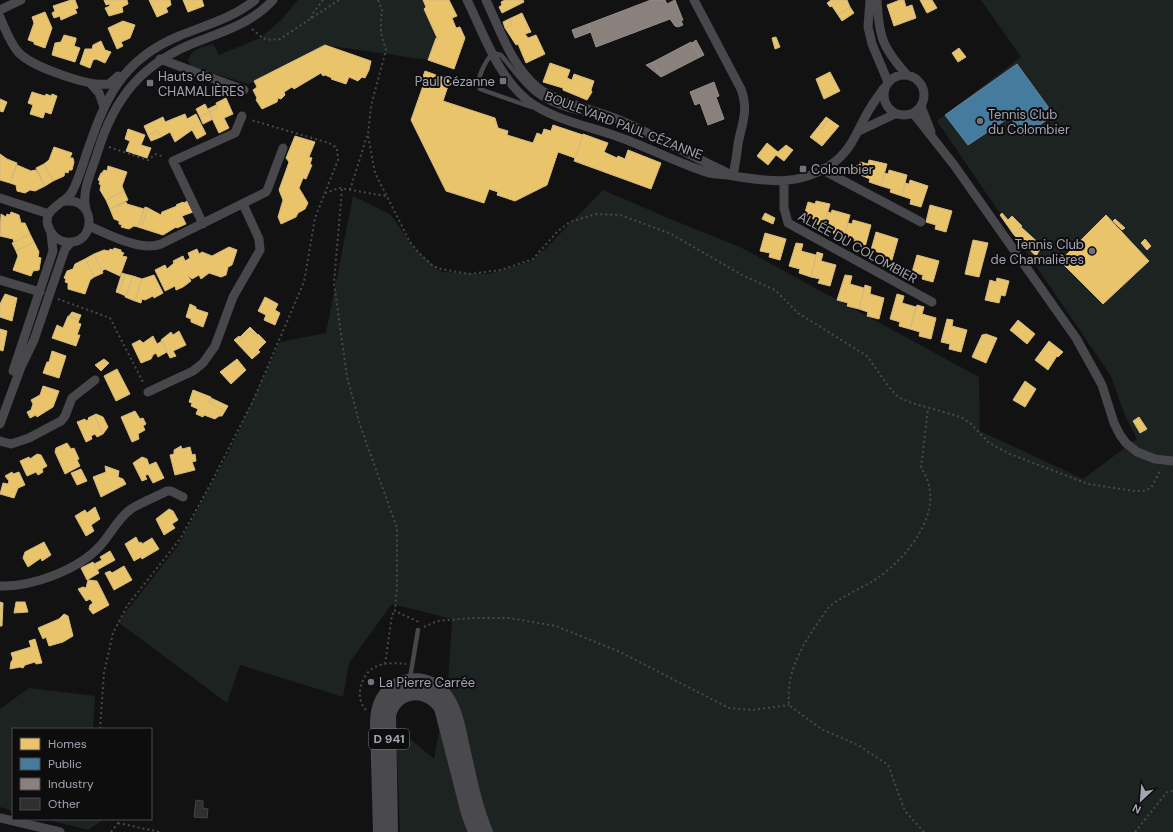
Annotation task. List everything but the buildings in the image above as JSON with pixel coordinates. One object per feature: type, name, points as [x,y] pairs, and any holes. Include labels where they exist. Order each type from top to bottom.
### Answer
[{"type":"main road","points":[[409,687],[425,681],[442,691],[451,704],[457,721],[477,809],[486,832]]},
{"type":"main road","name":"D 941","points":[[380,832],[377,716],[381,702],[387,692],[399,684],[409,687],[397,700],[389,715],[391,832]]},
{"type":"main road","points":[[409,687],[429,696],[441,708],[468,813],[476,832]]},
{"type":"street","points":[[0,10],[21,0]]},
{"type":"street","points":[[0,17],[15,47],[26,58],[46,69],[91,84],[109,84],[125,67],[143,56],[179,36],[236,14],[255,0]]},
{"type":"street","points":[[0,424],[21,367],[34,340],[65,249],[71,242],[84,235],[89,226],[90,221],[84,195],[110,117],[123,97],[141,76],[160,59],[175,50],[243,23],[263,10],[273,0]]},
{"type":"street","name":"BOULEVARD PAUL CÉZANNE","points":[[467,0],[504,74],[528,101],[552,114],[642,145],[710,173],[766,182],[784,182],[829,166],[846,150],[859,131],[868,111],[886,85]]},
{"type":"street","points":[[472,0],[475,17]]},
{"type":"street","name":"BOULEVARD PAUL CÉZANNE","points":[[486,0],[515,60],[533,83],[539,88],[555,96],[631,125],[703,163],[733,176]]},
{"type":"street","points":[[694,0],[707,28],[741,88],[744,99],[745,118],[738,143],[733,176]]},
{"type":"street","points":[[870,0],[868,27],[872,44],[886,85],[883,95],[885,103],[895,114]]},
{"type":"street","points":[[877,0],[879,28],[883,44],[907,75]]},
{"type":"street","points":[[10,399],[9,382],[53,251],[54,245],[48,226],[49,214],[54,206],[72,193],[104,107],[116,86],[143,56]]},
{"type":"street","points":[[160,59],[244,90]]},
{"type":"street","points":[[886,85],[899,75],[907,75],[914,78],[920,84],[924,92],[921,106],[934,139]]},
{"type":"street","points":[[91,84],[99,93],[104,107]]},
{"type":"street","points":[[859,131],[895,114],[902,115],[913,113],[921,106]]},
{"type":"street","points":[[913,113],[934,139],[1037,281],[1076,338],[1102,385],[1114,423],[1120,435],[1126,443],[1137,452],[1147,457],[1169,461]]},
{"type":"street","points":[[203,224],[172,161],[235,133],[242,116]]},
{"type":"street","points":[[89,226],[130,242],[151,246],[161,244],[243,204],[267,190],[282,148]]},
{"type":"street","points":[[821,169],[921,222]]},
{"type":"street","name":"ALLÉE DU COLOMBIER","points":[[784,182],[784,208],[788,223],[932,302]]},
{"type":"street","points":[[0,198],[49,214]]},
{"type":"street","points":[[61,202],[73,200],[87,210]]},
{"type":"street","points":[[148,392],[193,371],[203,364],[215,346],[233,297],[260,250],[259,239],[243,204]]},
{"type":"street","points":[[50,231],[59,239],[71,242]]},
{"type":"street","points":[[0,280],[40,292]]},
{"type":"street","points":[[0,441],[11,444],[29,438],[61,421],[65,416],[72,398],[95,380]]},
{"type":"street","points":[[0,586],[31,584],[62,571],[95,552],[123,516],[132,508],[171,491],[183,496]]},
{"type":"street","points":[[0,818],[60,832]]},
{"type":"lane","points":[[552,114],[480,89],[479,81],[488,58],[493,54],[498,53],[501,55],[522,82],[542,99],[564,108],[585,114],[605,114]]},
{"type":"lane","points":[[409,687],[411,665],[418,630]]},
{"type":"path","points":[[311,19],[313,13],[323,0]]},
{"type":"path","points":[[243,23],[260,38],[269,40],[280,39],[339,0]]},
{"type":"path","points":[[350,190],[368,135],[371,106],[386,50],[380,21],[382,10],[378,0]]},
{"type":"path","points":[[100,728],[104,673],[113,633],[127,606],[180,539],[210,485],[253,401],[304,282],[313,228],[338,160],[337,148],[329,143],[242,116]]},
{"type":"path","points":[[368,135],[375,173],[410,242],[422,256],[438,268],[464,274],[490,272],[526,263],[536,256],[561,228],[583,217],[602,213],[615,214],[645,223],[680,240],[744,276],[775,290],[798,313],[867,356],[898,397],[928,408],[961,417],[971,424],[989,443],[1010,454],[1093,485],[1134,491],[1147,490],[1169,461]]},
{"type":"path","points":[[100,144],[148,160],[156,154],[172,161]]},
{"type":"path","points":[[325,193],[342,189],[386,196]]},
{"type":"path","points":[[342,189],[334,283],[347,378],[360,425],[397,528],[397,587],[385,664]]},
{"type":"path","points":[[46,303],[51,305],[53,298],[110,318],[148,392]]},
{"type":"path","points":[[789,705],[788,690],[793,666],[806,639],[830,607],[880,576],[908,550],[925,523],[931,507],[929,479],[921,468],[928,408]]},
{"type":"path","points":[[394,611],[427,626]]},
{"type":"path","points":[[418,630],[437,621],[472,618],[509,618],[556,626],[620,652],[729,708],[753,710],[789,705],[821,728],[858,745],[888,765],[906,811],[924,832]]},
{"type":"path","points":[[377,716],[365,708],[362,703],[360,687],[366,675],[375,667],[385,664],[394,663],[411,665]]},
{"type":"path","points":[[1135,832],[1167,792],[1173,791]]},
{"type":"path","points":[[111,832],[118,823]]},
{"type":"path","points":[[118,823],[160,832]]},
{"type":"shaded area","points":[[298,0],[423,0],[426,7],[424,9],[436,38],[428,60],[325,45],[249,84],[192,67],[188,61],[189,57],[194,51],[205,46],[213,44],[219,55],[260,38],[280,21]]},
{"type":"shaded area","points":[[981,0],[1173,0],[1173,832],[400,832],[396,727],[434,759],[448,684],[452,619],[392,604],[349,663],[343,697],[240,665],[227,703],[118,622],[177,547],[229,452],[280,342],[326,333],[353,196],[391,215],[413,247],[441,272],[489,274],[529,262],[546,248],[603,190],[740,247],[979,377],[980,431],[1083,479],[1137,439],[1124,413],[1111,376],[937,121],[1021,57]]},
{"type":"shaded area","points":[[29,688],[95,696],[93,728],[12,728],[12,811],[0,807],[0,709]]},
{"type":"shaded area","points":[[49,820],[103,820],[88,830]]},
{"type":"place","name":"Paul Cézanne","points":[[503,81]]},
{"type":"place","name":"Hauts de CHAMALIÈRES","points":[[150,83]]},
{"type":"place","name":"Tennis Club du Colombier","points":[[980,121]]},
{"type":"place","name":"Colombier","points":[[803,169]]},
{"type":"place","name":"Tennis Club de Chamalières","points":[[1092,251]]},
{"type":"place","name":"La Pierre Carrée","points":[[371,682]]}]
